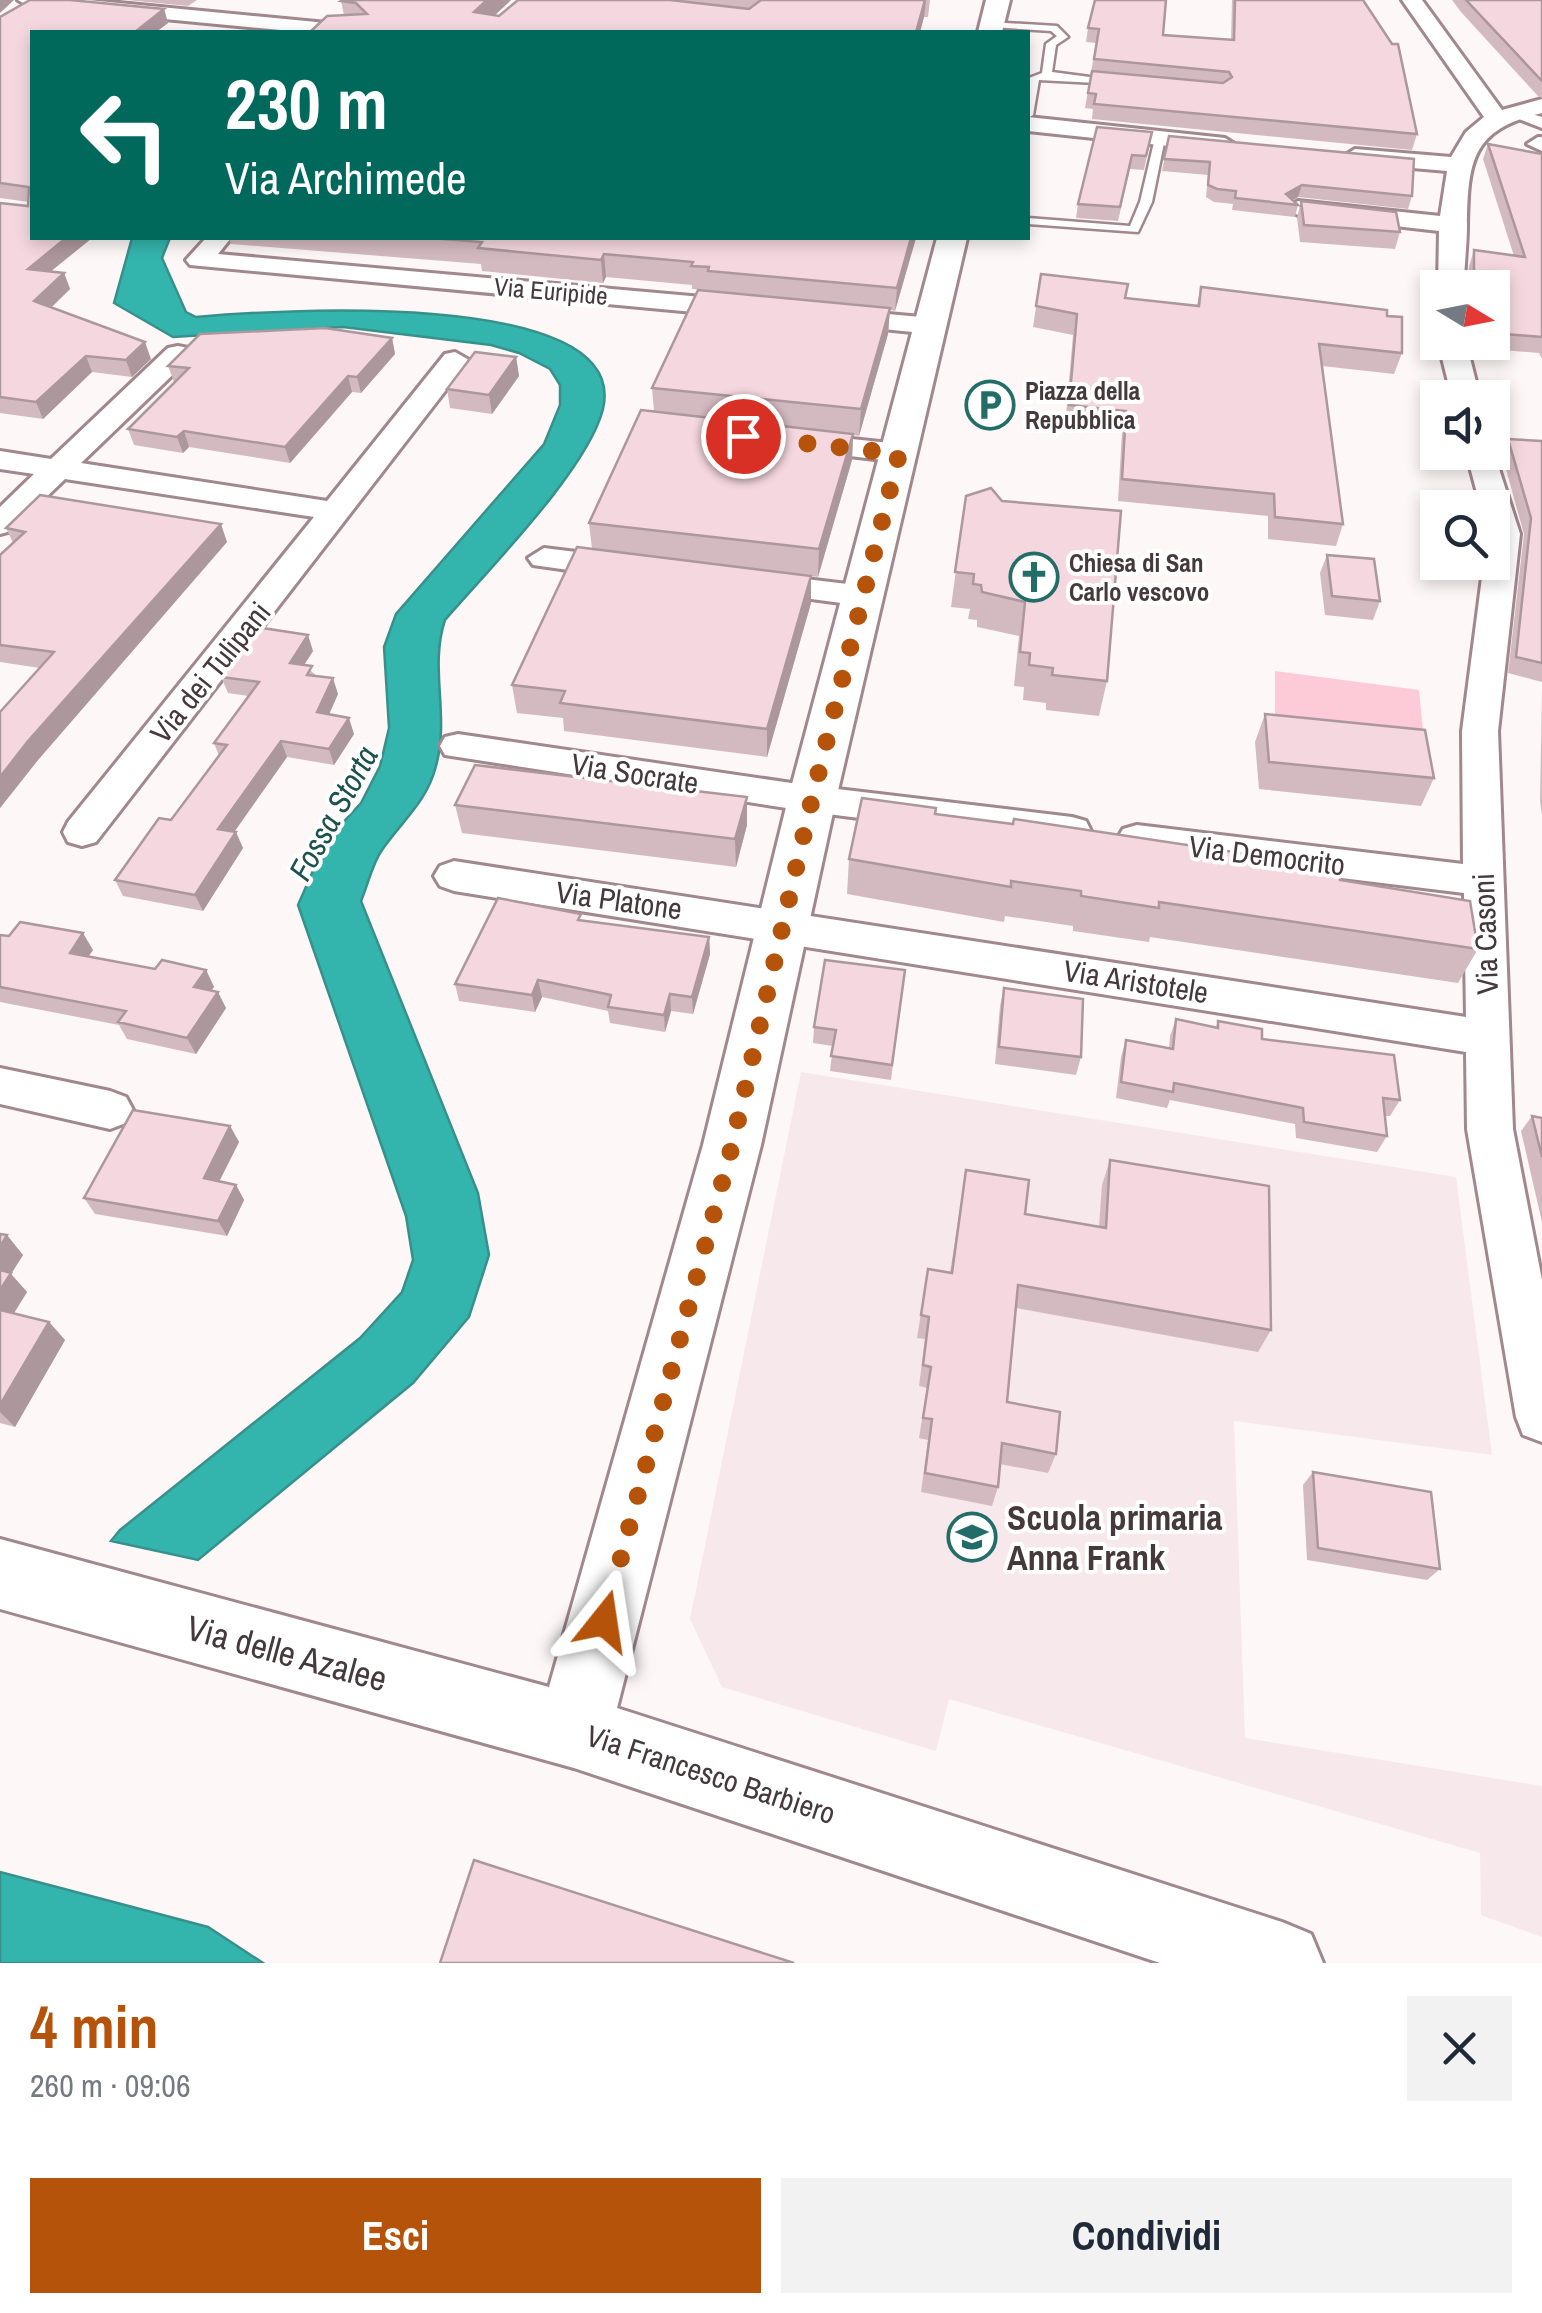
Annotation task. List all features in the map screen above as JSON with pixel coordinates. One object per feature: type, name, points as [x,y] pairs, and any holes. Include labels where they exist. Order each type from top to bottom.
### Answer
[{"type":"street","points":[[28,0],[308,30],[334,9]]},
{"type":"street","points":[[12,16],[37,0]]},
{"type":"street","points":[[205,30],[244,0]]},
{"type":"street","points":[[1412,0],[1507,116],[1541,137]]},
{"type":"street","points":[[1452,270],[1460,165],[1473,140],[1507,116],[1542,106]]},
{"type":"street","points":[[1030,124],[1246,146]]},
{"type":"street","points":[[1328,154],[1460,165]]},
{"type":"street","points":[[1298,208],[1455,225]]},
{"type":"street","name":"Via Euripide","points":[[217,240],[199,260],[774,311]]},
{"type":"street","name":"Via Francesco Barbiero","points":[[952,240],[812,799],[732,1146],[574,1731],[1282,1963]]},
{"type":"street","points":[[813,315],[932,326]]},
{"type":"street","points":[[0,524],[178,354]]},
{"type":"street","name":"Via dei Tulipani","points":[[82,832],[339,512],[455,360]]},
{"type":"street","points":[[763,439],[899,454]]},
{"type":"street","points":[[0,460],[339,512]]},
{"type":"street","name":"Via Casoni","points":[[1486,470],[1504,534],[1480,731],[1490,1129],[1542,1416]]},
{"type":"street","points":[[544,558],[657,572]]},
{"type":"street","points":[[732,580],[864,596]]},
{"type":"street","name":"Via Socrate","points":[[458,746],[812,799]]},
{"type":"street","name":"Via Democrito","points":[[812,799],[1483,881]]},
{"type":"street","name":"Via Platone","points":[[454,876],[784,924]]},
{"type":"street","name":"Via Aristotele","points":[[784,924],[1488,1038]]},
{"type":"street","points":[[0,1086],[110,1110]]},
{"type":"street","name":"Via delle Azalee","points":[[0,1574],[574,1731]]},
{"type":"lane","points":[[993,19],[1054,28],[1063,37],[1051,44],[1047,75]]},
{"type":"lane","points":[[1030,103],[1034,78],[1047,75],[1124,82]]},
{"type":"lane","points":[[1030,220],[1134,230],[1146,202],[1160,138]]},
{"type":"shaded area","points":[[1275,671],[1419,690],[1424,741],[1275,720]]},
{"type":"shaded area","name":"Scuola primaria Anna Frank","points":[[801,1072],[1456,1177],[1492,1455],[1234,1421],[1245,1738],[1542,1786],[1542,1937],[1481,1915],[1480,1853],[949,1699],[936,1751],[722,1687],[690,1619]]},
{"type":"water","points":[[131,240],[169,240],[162,258],[186,312],[196,317],[362,311],[436,314],[505,324],[561,341],[597,369],[603,409],[594,433],[558,489],[445,620],[439,656],[441,728],[436,766],[420,801],[379,856],[361,901],[478,1193],[489,1255],[469,1317],[413,1383],[198,1560],[111,1541],[360,1338],[402,1292],[413,1260],[406,1216],[298,905],[326,841],[361,803],[380,766],[389,728],[384,647],[396,614],[544,444],[560,405],[560,385],[550,369],[519,353],[491,345],[343,327],[173,337],[114,303]]},
{"type":"water","points":[[0,1872],[208,1927],[263,1963],[0,1963]]},
{"type":"building","points":[[30,0],[164,9],[138,30],[30,30],[30,240],[64,240],[28,269],[64,273],[34,301],[145,342],[126,360],[86,356],[36,402],[0,397],[0,203],[28,206],[29,187],[0,183],[0,17]]},
{"type":"building","points":[[487,0],[474,12],[499,16],[518,0],[670,0],[749,9],[761,0],[925,0],[917,30],[312,30],[327,16],[367,14],[356,3],[341,1]]},
{"type":"building","points":[[1095,0],[1166,0],[1163,35],[1234,40],[1235,0],[1363,0],[1392,44],[1398,44],[1417,134],[1094,104],[1096,94],[1088,93],[1092,71],[1223,83],[1232,77],[1229,72],[1094,59],[1099,29],[1088,28]]},
{"type":"building","points":[[1466,0],[1542,0],[1542,81]]},
{"type":"building","points":[[1097,127],[1152,132],[1146,156],[1132,155],[1120,207],[1078,204]]},
{"type":"building","points":[[1169,136],[1414,159],[1412,196],[1302,185],[1286,194],[1298,205],[1235,198],[1236,191],[1208,185],[1210,162],[1164,159]]},
{"type":"building","points":[[1488,144],[1542,154],[1542,337],[1510,334],[1510,270],[1474,270],[1474,250],[1525,257]]},
{"type":"building","points":[[1301,201],[1396,212],[1400,232],[1304,225]]},
{"type":"building","points":[[456,240],[910,240],[897,288],[708,271],[709,267],[691,266],[693,262],[604,254],[601,260],[478,248],[482,242]]},
{"type":"building","points":[[1041,274],[1128,284],[1125,298],[1199,306],[1201,287],[1387,310],[1387,316],[1402,317],[1402,353],[1319,344],[1343,524],[1275,517],[1274,494],[1122,479],[1126,411],[1069,405],[1077,314],[1036,306]]},
{"type":"building","points":[[698,290],[890,308],[861,409],[652,388]]},
{"type":"building","points":[[325,328],[392,338],[357,377],[348,376],[285,447],[184,431],[177,437],[128,429],[189,368],[168,366],[200,334]]},
{"type":"building","points":[[475,352],[516,357],[489,395],[447,389]]},
{"type":"building","points":[[641,410],[853,434],[819,549],[589,523]]},
{"type":"building","points":[[1510,439],[1542,441],[1542,663],[1516,657],[1531,518]]},
{"type":"building","name":"Chiesa di San Carlo vescovo","points":[[991,488],[1002,501],[1121,511],[1107,681],[1052,675],[1053,668],[1029,665],[1030,653],[1020,652],[1025,602],[982,592],[981,585],[973,584],[974,574],[955,572],[966,496]]},
{"type":"building","points":[[40,495],[221,524],[0,777],[0,712],[54,652],[0,645],[0,555],[25,532],[6,528]]},
{"type":"building","points":[[577,547],[811,576],[767,729],[560,703],[565,691],[512,685]]},
{"type":"building","points":[[1327,555],[1374,559],[1380,601],[1332,596]]},
{"type":"building","points":[[256,627],[308,635],[290,663],[312,666],[307,675],[333,678],[317,712],[349,718],[329,749],[281,741],[218,829],[236,832],[195,895],[115,880],[159,818],[171,820],[227,745],[214,743],[259,682],[221,677]]},
{"type":"building","points":[[1265,714],[1425,730],[1434,778],[1269,762]]},
{"type":"building","points":[[475,765],[747,797],[735,839],[455,805]]},
{"type":"building","points":[[862,798],[936,808],[935,814],[1013,824],[1014,819],[1341,868],[1340,880],[1470,901],[1478,949],[1159,902],[1159,908],[1011,881],[1011,887],[849,859]]},
{"type":"building","points":[[498,898],[581,914],[578,920],[709,937],[692,997],[670,994],[664,1015],[608,1007],[611,995],[538,980],[532,995],[455,984]]},
{"type":"building","points":[[20,922],[83,933],[70,953],[155,969],[162,960],[206,970],[194,987],[218,992],[187,1038],[118,1022],[126,1011],[0,987],[0,935],[9,936]]},
{"type":"building","points":[[825,960],[905,970],[892,1065],[831,1056],[836,1030],[814,1027]]},
{"type":"building","points":[[1004,988],[1083,999],[1081,1057],[999,1047]]},
{"type":"building","points":[[1176,1019],[1218,1028],[1218,1021],[1262,1029],[1262,1039],[1394,1055],[1400,1100],[1383,1098],[1387,1136],[1304,1122],[1303,1108],[1174,1083],[1173,1092],[1121,1082],[1126,1040],[1173,1049]]},
{"type":"building","points":[[133,1110],[230,1126],[204,1178],[236,1185],[218,1221],[84,1198]]},
{"type":"building","points":[[1532,1116],[1542,1118],[1542,1157]]},
{"type":"building","points":[[1110,1160],[1269,1186],[1271,1330],[1018,1285],[1007,1402],[1060,1412],[1056,1454],[1002,1443],[998,1487],[925,1473],[932,1419],[923,1418],[931,1367],[923,1365],[929,1317],[921,1315],[928,1269],[952,1273],[966,1170],[1029,1180],[1025,1214],[1106,1228]]},
{"type":"building","points":[[0,1270],[11,1273],[0,1290]]},
{"type":"building","points":[[0,1310],[49,1322],[0,1405]]},
{"type":"building","points":[[1313,1472],[1431,1492],[1440,1569],[1318,1548]]},
{"type":"building","points":[[474,1860],[794,1963],[440,1963]]},
{"type":"place","name":"Piazza della Repubblica","points":[[990,405]]},
{"type":"place","name":"Chiesa di San Carlo vescovo","points":[[1034,577]]},
{"type":"place","name":"Scuola primaria Anna Frank","points":[[972,1537]]},
{"type":"route","points":[[604,1621],[732,1146],[812,799],[899,454],[743,436]]},
{"type":"water label","name":"Fossa Storta","points":[[333,813]]}]
